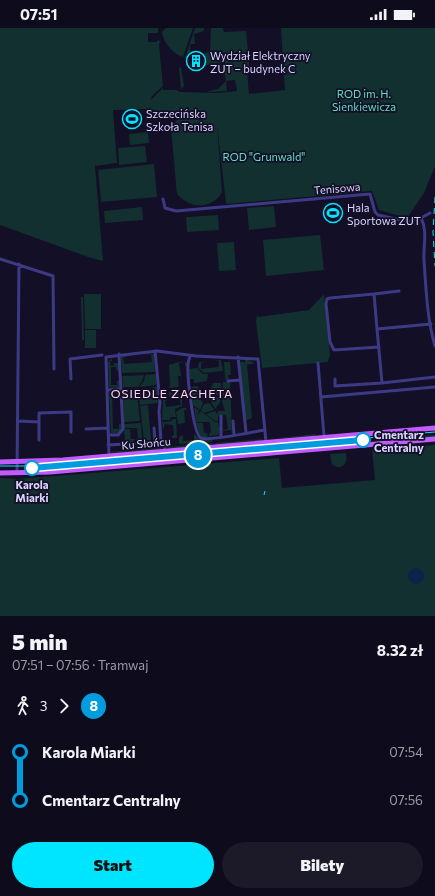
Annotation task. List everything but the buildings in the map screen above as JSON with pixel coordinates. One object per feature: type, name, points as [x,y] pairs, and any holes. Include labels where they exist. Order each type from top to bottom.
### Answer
[{"type":"main road","name":"Ku Słońcu","points":[[0,462],[109,456],[435,428]]},
{"type":"main road","name":"Ku Słońcu","points":[[0,473],[50,472],[435,439]]},
{"type":"street","name":"Tenisowa","points":[[163,199],[165,208],[176,211],[370,194],[375,212],[378,215],[410,222],[421,218]]},
{"type":"street","points":[[430,213],[421,218],[425,229],[423,254],[435,346]]},
{"type":"street","points":[[0,259],[53,276],[54,369]]},
{"type":"street","points":[[17,473],[19,264]]},
{"type":"street","points":[[379,347],[334,350],[330,342],[326,300],[330,298],[399,291]]},
{"type":"street","points":[[374,294],[382,383]]},
{"type":"street","points":[[377,329],[431,324]]},
{"type":"street","points":[[155,351],[160,403],[159,411],[161,442],[164,445],[165,451]]},
{"type":"street","points":[[71,379],[70,359],[155,351],[190,355],[258,359],[266,442]]},
{"type":"street","points":[[108,435],[118,435],[123,429],[119,354]]},
{"type":"street","points":[[190,355],[188,365],[191,407],[194,411],[196,432],[201,438],[221,437],[264,430]]},
{"type":"street","points":[[104,356],[107,390],[109,456]]},
{"type":"street","points":[[238,357],[246,432]]},
{"type":"street","points":[[318,363],[325,448]]},
{"type":"street","points":[[335,379],[335,386],[435,378]]},
{"type":"street","points":[[231,385],[229,381],[240,380]]},
{"type":"street","points":[[321,397],[435,387]]},
{"type":"street","points":[[107,390],[121,389]]},
{"type":"street","points":[[39,440],[39,413],[71,412],[71,432]]},
{"type":"street","points":[[221,416],[221,437]]},
{"type":"street","points":[[18,421],[39,422]]},
{"type":"street","points":[[233,421],[234,435]]},
{"type":"street","points":[[86,429],[108,428]]},
{"type":"street","points":[[154,428],[155,442]]},
{"type":"street","points":[[213,438],[214,447]]},
{"type":"street","name":"Ku Słońcu","points":[[108,445],[161,442]]},
{"type":"green space","points":[[0,28],[158,28],[158,33],[148,33],[148,42],[157,42],[157,40],[161,41],[159,44],[163,86],[152,96],[151,100],[163,88],[163,90],[176,90],[180,92],[218,93],[237,91],[235,80],[226,81],[223,63],[205,65],[204,54],[210,51],[211,28],[223,28],[224,32],[246,31],[250,72],[247,72],[249,94],[285,90],[281,28],[435,28],[435,166],[424,193],[407,218],[379,210],[372,191],[226,204],[217,125],[222,192],[213,202],[194,205],[188,203],[177,194],[171,128],[184,114],[157,113],[153,110],[146,109],[113,110],[117,163],[95,166],[103,261],[91,258],[0,225]]},
{"type":"green space","points":[[166,28],[193,28],[183,57],[173,51],[164,40],[162,32]]},
{"type":"green space","points":[[195,28],[204,28],[204,31],[194,34],[195,44],[190,44],[191,58],[185,58]]},
{"type":"green space","points":[[181,67],[184,86],[181,89],[179,68]]},
{"type":"green space","points":[[226,81],[227,91],[205,92],[218,89]]},
{"type":"green space","points":[[148,132],[149,143],[130,145],[129,134]]},
{"type":"green space","points":[[145,146],[147,162],[119,165],[118,148]]},
{"type":"green space","points":[[154,164],[157,197],[101,202],[98,170]]},
{"type":"green space","points":[[274,206],[276,227],[249,230],[247,208]]},
{"type":"green space","points":[[142,207],[143,220],[105,223],[104,211]]},
{"type":"green space","points":[[218,215],[219,230],[187,232],[186,217]]},
{"type":"green space","points":[[320,235],[324,270],[266,276],[263,240]]},
{"type":"green space","points":[[234,242],[236,270],[219,271],[217,243]]},
{"type":"green space","points":[[84,294],[101,294],[101,329],[85,329]]},
{"type":"green space","points":[[324,294],[330,355],[328,362],[262,368],[256,322],[257,314],[258,317],[309,310]]},
{"type":"green space","points":[[81,297],[83,297],[84,340],[82,340]]},
{"type":"green space","points":[[85,330],[96,330],[96,348],[85,348]]},
{"type":"green space","points":[[154,354],[155,372],[122,373],[121,357],[128,356],[123,358],[124,364],[152,362],[151,355],[147,355]]},
{"type":"green space","points":[[112,358],[112,361],[110,361],[111,366],[114,366],[114,363],[119,363],[119,371],[117,371],[116,367],[111,367],[111,385],[117,385],[117,381],[120,380],[119,388],[109,387],[108,362]]},
{"type":"green space","points":[[245,359],[255,363],[247,365],[252,418],[245,421],[239,362],[245,362]]},
{"type":"green space","points":[[221,360],[223,371],[204,373],[198,368],[199,362],[205,362],[201,363],[201,369],[219,367],[219,361],[214,361]]},
{"type":"green space","points":[[179,362],[185,362],[179,363],[181,376],[178,376],[179,387],[168,388],[170,386],[169,365]]},
{"type":"green space","points":[[224,362],[230,362],[231,375],[228,375],[229,379],[225,380]]},
{"type":"green space","points":[[197,368],[203,374],[208,374],[207,381],[194,383],[194,379],[190,379],[189,369]]},
{"type":"green space","points":[[156,374],[156,385],[139,387],[144,381],[145,375]]},
{"type":"green space","points":[[144,375],[138,387],[123,387],[122,376]]},
{"type":"green space","points":[[223,382],[230,382],[232,434],[231,430],[221,431],[222,427],[223,430],[228,429],[226,415],[218,416],[218,421],[215,421],[206,414],[215,411],[218,414],[218,411],[225,411],[222,402]]},
{"type":"green space","points":[[213,383],[221,383],[222,395],[214,395],[210,390]]},
{"type":"green space","points":[[193,386],[197,386],[199,387],[199,395],[193,396],[190,393],[190,389]]},
{"type":"green space","points":[[151,387],[157,387],[158,403],[140,405],[139,395],[155,393],[154,388]]},
{"type":"green space","points":[[137,388],[135,393],[137,393],[140,421],[124,422],[123,391]]},
{"type":"green space","points":[[172,389],[176,389],[178,390],[178,398],[172,399],[169,396],[169,392]]},
{"type":"green space","points":[[112,390],[120,391],[121,397],[118,397],[117,392],[112,393],[113,429],[119,429],[119,424],[122,424],[122,429],[119,433],[111,433],[109,393]]},
{"type":"green space","points":[[192,397],[199,397],[203,403],[200,410],[193,405]]},
{"type":"green space","points":[[214,397],[222,397],[215,409],[211,402]]},
{"type":"green space","points":[[177,399],[182,399],[182,406],[175,409],[176,417],[171,417],[170,420],[162,420],[163,400],[168,400],[165,401],[166,407],[181,405],[180,400]]},
{"type":"green space","points":[[210,403],[214,410],[204,413],[201,410],[204,404]]},
{"type":"green space","points":[[148,405],[151,440],[144,441],[140,406]]},
{"type":"green space","points":[[194,407],[199,411],[197,416],[201,411],[215,422],[218,422],[219,428],[221,428],[218,435],[209,436],[209,433],[211,433],[210,422],[196,422]]},
{"type":"green space","points":[[182,408],[186,408],[187,410],[184,410],[185,423],[178,424],[176,412]]},
{"type":"green space","points":[[172,419],[176,419],[177,438],[172,438],[174,435],[173,425],[165,424],[163,430],[162,422],[172,421]]},
{"type":"green space","points":[[141,423],[142,441],[136,442],[136,439],[138,439],[137,428],[124,428],[124,424]]},
{"type":"green space","points":[[196,423],[203,423],[204,433],[207,433],[208,437],[202,437],[199,434]]},
{"type":"green space","points":[[124,429],[130,429],[131,439],[135,439],[134,442],[125,442]]},
{"type":"green space","points":[[194,434],[200,439],[212,440],[212,442],[179,444],[179,437],[183,435],[183,441],[194,440]]},
{"type":"green space","points":[[315,434],[315,436],[268,439]]},
{"type":"green space","points":[[435,435],[435,437],[377,442],[377,440]]},
{"type":"green space","points":[[263,439],[261,441],[218,445],[215,443]]},
{"type":"green space","points":[[323,441],[54,465],[54,462]]},
{"type":"green space","points":[[213,443],[210,445],[168,449],[166,447]]},
{"type":"green space","points":[[323,445],[322,446],[29,471],[29,469]]},
{"type":"green space","name":"Cmentarz Centralny","points":[[435,445],[435,616],[0,616],[0,478],[17,479],[279,458],[282,488],[375,480],[372,450]]},
{"type":"green space","points":[[163,447],[161,450],[112,454],[110,452]]},
{"type":"green space","points":[[346,453],[346,461],[344,465],[337,467],[332,465],[330,454]]},
{"type":"water","points":[[413,568],[419,568],[424,573],[422,582],[419,584],[413,584],[408,579],[408,573]]},
{"type":"tram line","points":[[0,466],[49,466],[435,432]]},
{"type":"tram line","name":"8","points":[[32,468],[363,440]]},
{"type":"railway","points":[[435,197],[433,232],[435,266]]},
{"type":"railway","points":[[264,495],[265,491]]},
{"type":"place","name":"Wydział Elektryczny ZUT – budynek C","points":[[196,61]]},
{"type":"place","name":"Szczecińska Szkoła Tenisa","points":[[132,119]]},
{"type":"place","name":"Hala Sportowa ZUT","points":[[333,213]]},
{"type":"place","name":"Cmentarz Centralny","points":[[363,440]]},
{"type":"place","name":"Karola Miarki","points":[[32,468]]},
{"type":"district","name":"OSIEDLE ZACHĘTA","points":[[172,393]]},
{"type":"park label","name":"ROD im. H. Sienkiewicza","points":[[364,99]]},
{"type":"park label","name":"ROD \"Grunwald\"","points":[[264,156]]}]
